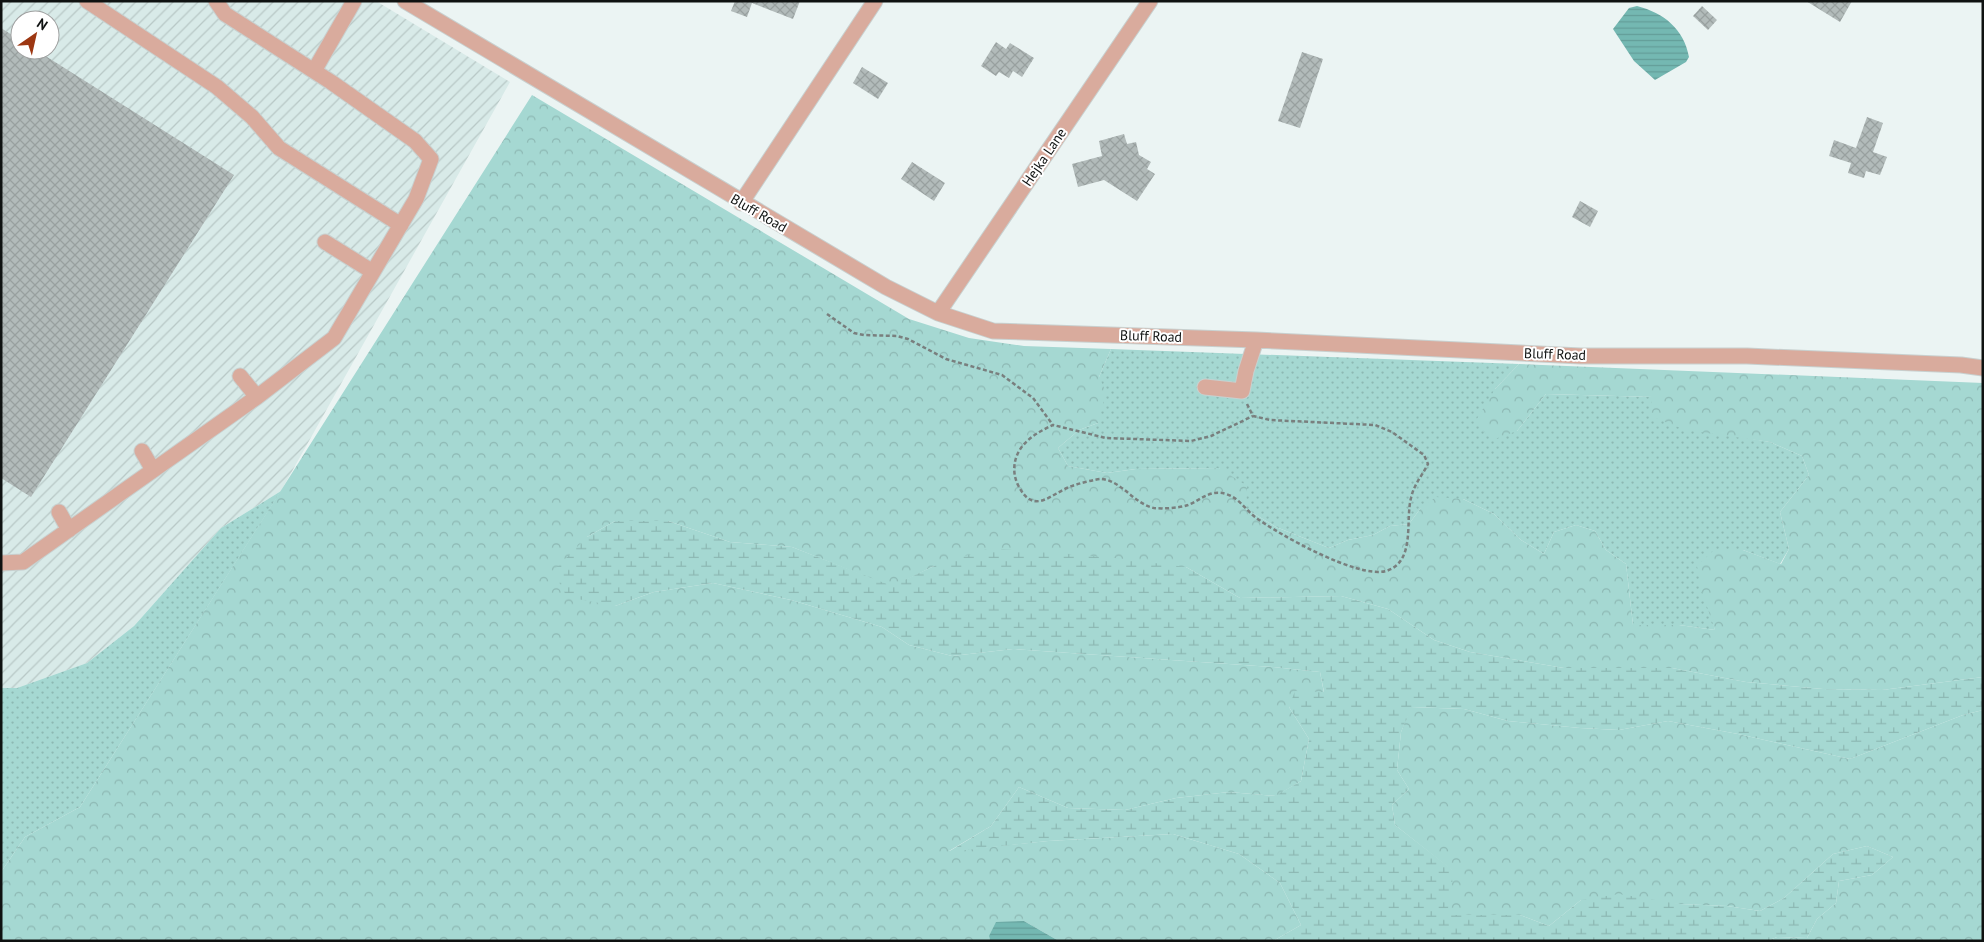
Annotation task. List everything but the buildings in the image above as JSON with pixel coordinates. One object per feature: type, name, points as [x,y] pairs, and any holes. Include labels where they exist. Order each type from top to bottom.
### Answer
[{"type":"street","points":[[87,1],[217,87],[252,117],[279,148],[401,225]]},
{"type":"street","points":[[1,562],[22,562],[257,397],[334,338],[416,199],[431,159],[416,141],[314,71],[225,14],[216,1]]},
{"type":"street","points":[[314,71],[354,1]]},
{"type":"street","name":"Bluff Road","points":[[405,1],[886,288],[938,313],[993,331],[1256,340],[1581,356],[1747,356],[1983,368]]},
{"type":"street","points":[[741,203],[874,1]]},
{"type":"street","name":"Hejka Lane","points":[[938,313],[1150,1]]},
{"type":"street","points":[[326,242],[373,272]]},
{"type":"street","points":[[1205,387],[1242,391],[1256,340]]},
{"type":"street","points":[[240,376],[257,397]]},
{"type":"street","points":[[142,451],[153,470]]},
{"type":"street","points":[[59,512],[69,530]]},
{"type":"path","points":[[827,314],[854,333],[864,336],[908,338],[946,359],[1002,375],[1034,398],[1053,425]]},
{"type":"path","points":[[1242,391],[1252,416]]},
{"type":"path","points":[[1252,416],[1270,420],[1375,425],[1392,432],[1424,455],[1428,464],[1416,482],[1411,498],[1408,539],[1403,558],[1395,567],[1384,572],[1367,570],[1332,559],[1270,527],[1254,516],[1233,496],[1225,493],[1210,493],[1186,506],[1154,508],[1142,503],[1109,481],[1100,479],[1072,486],[1046,501],[1031,499],[1023,493],[1017,484],[1014,463],[1019,452],[1027,442],[1042,430],[1053,425],[1106,438],[1191,440],[1211,436],[1252,416]]},
{"type":"shaded area","points":[[1,1],[376,1],[510,82],[281,491],[221,528],[134,626],[87,663],[17,688],[1,688]]},
{"type":"shaded area","points":[[1637,6],[1656,13],[1671,24],[1683,38],[1689,57],[1686,62],[1655,80],[1634,61],[1613,29],[1629,8]]},
{"type":"shaded area","points":[[1024,921],[1059,941],[990,941],[989,936],[996,922]]},
{"type":"green space","points":[[532,95],[909,319],[969,338],[1024,346],[1111,349],[1099,377],[1106,392],[1098,423],[1079,430],[1058,448],[1068,466],[1107,473],[1136,469],[1219,468],[1247,486],[1246,509],[1276,527],[1329,548],[1348,540],[1373,535],[1390,526],[1409,524],[1420,509],[1436,497],[1463,499],[1494,514],[1521,540],[1544,554],[1554,532],[1576,525],[1595,531],[1606,550],[1626,564],[1633,625],[1679,625],[1715,630],[1701,589],[1697,566],[1715,549],[1743,550],[1781,564],[1789,549],[1780,512],[1809,475],[1802,456],[1770,442],[1686,430],[1650,416],[1652,397],[1546,394],[1517,431],[1492,440],[1475,422],[1495,389],[1519,364],[1983,383],[1983,677],[1882,690],[1823,689],[1746,682],[1672,668],[1564,668],[1470,652],[1434,640],[1388,609],[1341,596],[1240,598],[1186,567],[934,566],[892,587],[792,547],[730,542],[668,521],[615,521],[587,537],[615,606],[654,592],[713,583],[791,600],[882,627],[909,645],[952,656],[1013,649],[1320,672],[1324,693],[1289,707],[1309,739],[1301,781],[1276,796],[1229,792],[1176,798],[1125,810],[1068,808],[1019,787],[991,826],[949,851],[1048,841],[1173,834],[1239,854],[1280,883],[1301,925],[1273,941],[1059,941],[1024,921],[989,936],[990,941],[1,941],[1,872],[25,837],[80,807]]},
{"type":"green space","points":[[1111,349],[1519,364],[1495,389],[1517,431],[1546,394],[1653,397],[1735,436],[1770,442],[1802,456],[1809,475],[1780,512],[1789,549],[1780,564],[1743,550],[1710,611],[1715,630],[1679,625],[1633,625],[1626,564],[1606,550],[1595,531],[1576,525],[1554,532],[1544,554],[1521,540],[1494,514],[1463,499],[1420,509],[1409,524],[1390,526],[1373,535],[1348,540],[1329,548],[1276,527],[1246,509],[1219,468],[1136,469],[1107,473],[1068,466],[1058,448],[1079,430],[1098,423],[1099,377]]},
{"type":"green space","points":[[281,491],[80,807],[25,837],[1,872],[1,688],[17,688],[87,663],[134,626],[221,528]]},
{"type":"green space","points":[[615,521],[668,521],[730,542],[792,547],[892,586],[934,566],[990,548],[1115,558],[1186,567],[1240,598],[1341,596],[1388,609],[1434,640],[1470,652],[1564,668],[1672,668],[1746,682],[1823,689],[1882,690],[1983,677],[1983,710],[1963,715],[1850,759],[1738,734],[1668,721],[1619,730],[1580,728],[1508,721],[1464,709],[1412,707],[1401,732],[1397,770],[1409,789],[1392,805],[1395,825],[1454,871],[1447,915],[1520,915],[1549,926],[1581,900],[1619,894],[1680,904],[1727,906],[1760,911],[1784,898],[1833,854],[1867,846],[1893,857],[1872,875],[1839,881],[1836,903],[1817,919],[1807,938],[1777,937],[1767,941],[1273,941],[1301,925],[1280,883],[1239,854],[1173,834],[1048,841],[948,852],[991,826],[1019,787],[1068,808],[1125,810],[1176,798],[1229,792],[1275,796],[1301,781],[1309,739],[1289,707],[1295,691],[1324,692],[1320,672],[1013,649],[952,656],[909,645],[882,627],[791,600],[713,583],[654,592],[615,606],[567,597],[553,571],[587,537]]},
{"type":"green space","points":[[1411,707],[1464,709],[1508,721],[1580,728],[1619,730],[1668,721],[1738,734],[1850,759],[1963,715],[1983,710],[1983,941],[1767,941],[1777,937],[1807,938],[1817,919],[1836,903],[1839,881],[1872,875],[1893,857],[1867,846],[1833,854],[1784,898],[1760,911],[1727,906],[1581,900],[1549,926],[1520,915],[1446,915],[1453,871],[1395,825],[1392,805],[1409,789],[1397,770],[1401,732]]}]
